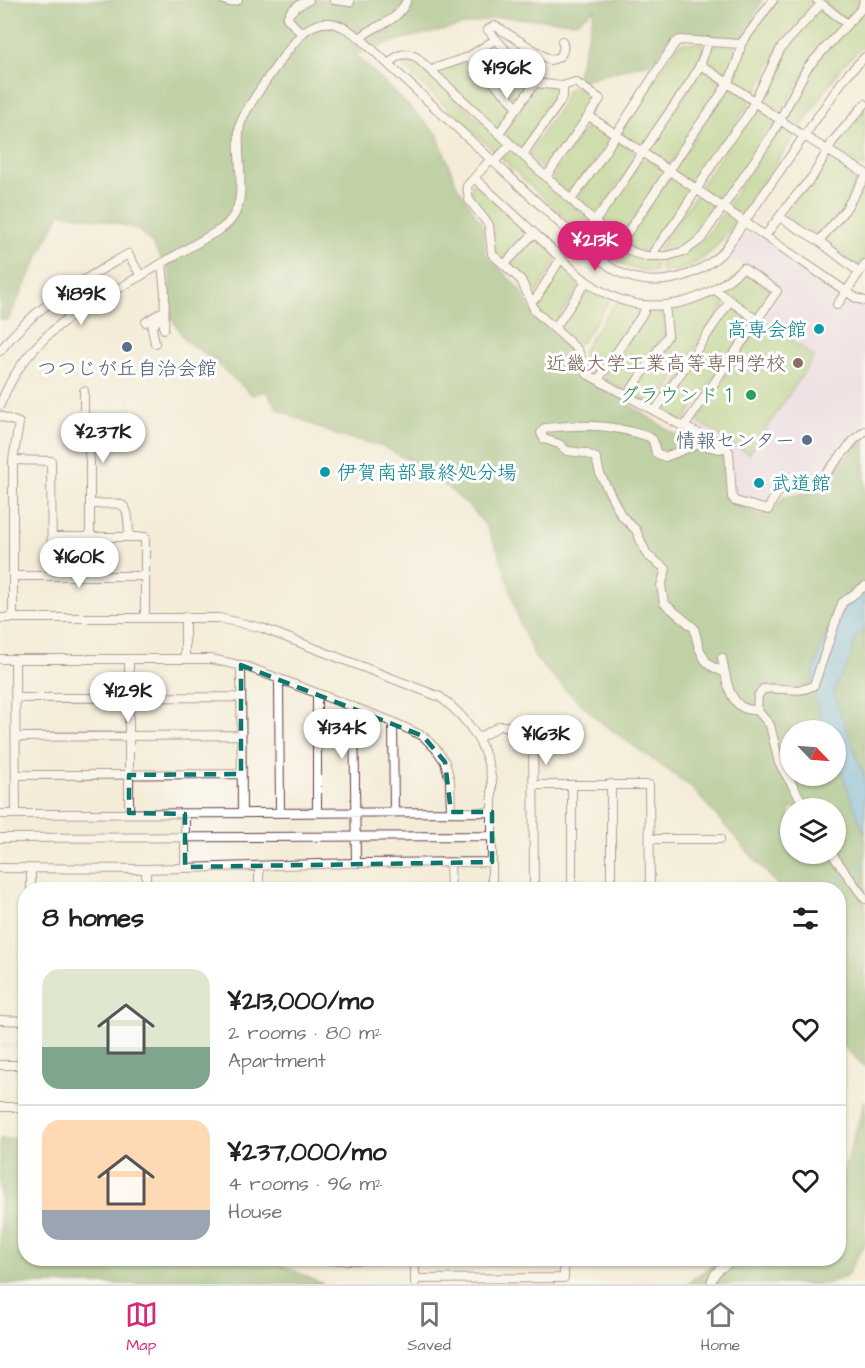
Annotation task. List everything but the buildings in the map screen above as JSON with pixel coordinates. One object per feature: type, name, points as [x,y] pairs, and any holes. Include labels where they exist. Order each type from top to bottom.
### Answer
[{"type":"street","points":[[224,0],[229,2],[238,0]]},
{"type":"street","points":[[302,34],[287,18],[294,8],[309,0]]},
{"type":"street","points":[[334,0],[350,2]]},
{"type":"street","points":[[360,38],[370,29],[398,15],[407,0]]},
{"type":"street","points":[[619,244],[644,211],[728,84],[741,44],[773,0]]},
{"type":"street","points":[[389,64],[399,55],[411,54],[619,244],[634,253],[653,256],[676,254],[693,246],[707,232],[781,120],[807,68],[862,8],[864,0]]},
{"type":"street","points":[[653,256],[654,251],[747,116],[781,48],[819,2],[847,24]]},
{"type":"street","points":[[0,405],[2,393],[24,359],[68,318],[221,229],[233,219],[240,198],[242,119],[302,34],[316,25],[329,23],[343,27],[360,38],[592,253],[624,274],[645,279],[672,279],[693,273],[724,251],[801,134],[846,76],[865,57]]},
{"type":"street","points":[[546,177],[600,99],[575,82],[563,86],[535,83],[488,30],[494,26],[550,60],[558,58],[562,53],[564,46],[562,40]]},
{"type":"street","points":[[432,72],[436,68],[468,57],[496,39]]},
{"type":"street","points":[[571,200],[675,43],[680,40],[741,44]]},
{"type":"street","points":[[579,240],[617,193],[702,65],[708,41]]},
{"type":"street","points":[[468,57],[518,107]]},
{"type":"street","points":[[702,65],[827,152],[865,175],[845,210],[819,241]]},
{"type":"street","points":[[499,133],[535,83]]},
{"type":"street","points":[[522,155],[560,102],[563,86]]},
{"type":"street","points":[[765,236],[813,176],[833,141],[865,104]]},
{"type":"street","points":[[589,116],[846,291],[865,301]]},
{"type":"street","points":[[509,146],[467,186],[469,200],[488,222],[491,233],[491,252],[521,280],[535,310],[579,350],[587,374],[684,427],[723,442],[729,452],[732,497],[735,501],[768,510],[774,496],[781,489],[818,483],[846,449],[865,431]]},
{"type":"street","points":[[474,178],[586,282],[614,297],[645,305],[665,305],[693,300],[715,290],[743,268],[777,291],[684,427]]},
{"type":"street","points":[[779,218],[819,241],[859,272]]},
{"type":"street","points":[[504,266],[534,233]]},
{"type":"street","points":[[1,347],[24,322],[49,302],[128,254],[141,276]]},
{"type":"street","points":[[531,301],[537,297],[561,258]]},
{"type":"street","points":[[162,264],[165,292],[164,329]]},
{"type":"street","points":[[837,304],[865,264]]},
{"type":"street","points":[[555,328],[586,282]]},
{"type":"street","points":[[715,290],[757,320]]},
{"type":"street","points":[[655,411],[730,302]]},
{"type":"street","points":[[598,380],[644,312],[645,305]]},
{"type":"street","points":[[627,396],[666,338],[668,331],[665,305]]},
{"type":"street","points":[[146,322],[164,310]]},
{"type":"street","points":[[155,344],[152,328],[164,310]]},
{"type":"street","points":[[84,391],[84,414],[90,461],[90,538]]},
{"type":"street","points":[[0,416],[19,423],[13,460],[13,618]]},
{"type":"street","points":[[725,673],[705,660],[694,628],[665,605],[661,588],[666,569],[647,555],[636,530],[621,515],[600,474],[596,458],[585,453],[567,451],[559,444],[544,439],[541,433],[545,428],[590,424],[649,437],[653,440],[657,453],[665,457],[698,444],[720,449],[726,446]]},
{"type":"street","points":[[13,460],[51,461],[52,576]]},
{"type":"street","points":[[90,504],[117,504],[125,508],[128,512],[129,537]]},
{"type":"street","points":[[51,537],[145,537],[145,617]]},
{"type":"street","points":[[13,576],[145,576]]},
{"type":"street","points":[[800,798],[779,763],[770,725],[757,710],[758,696],[763,689],[797,690],[807,689],[814,685],[842,603],[865,586]]},
{"type":"street","points":[[184,617],[185,659]]},
{"type":"street","points":[[0,618],[219,618],[248,624],[440,697],[465,719],[479,738],[487,756],[491,773],[492,882]]},
{"type":"street","points":[[722,658],[731,696],[736,703],[747,710],[757,710]]},
{"type":"street","points":[[0,659],[185,659],[222,660],[241,665],[393,722],[423,736],[441,756],[448,773],[451,812]]},
{"type":"street","points":[[15,659],[16,814]]},
{"type":"street","points":[[129,659],[129,813]]},
{"type":"street","points":[[241,665],[242,813]]},
{"type":"street","points":[[279,679],[280,813]]},
{"type":"street","points":[[317,693],[317,812]]},
{"type":"street","points":[[15,698],[241,698]]},
{"type":"street","points":[[354,707],[356,863]]},
{"type":"street","points":[[393,722],[394,813]]},
{"type":"street","points":[[479,738],[499,726],[532,726],[534,882]]},
{"type":"street","points":[[16,737],[241,735]]},
{"type":"street","points":[[16,775],[241,774]]},
{"type":"street","points":[[611,784],[611,882]]},
{"type":"street","points":[[533,785],[649,785],[650,882]]},
{"type":"street","points":[[572,785],[572,882]]},
{"type":"street","points":[[0,814],[492,812]]},
{"type":"street","points":[[185,813],[185,867]]},
{"type":"street","points":[[0,838],[492,836]]},
{"type":"street","points":[[650,839],[720,839]]},
{"type":"street","points":[[0,868],[260,867],[356,863],[492,862]]},
{"type":"street","points":[[450,863],[451,882]]},
{"type":"street","points":[[840,864],[865,899]]},
{"type":"street","points":[[259,882],[260,867]]},
{"type":"street","points":[[31,868],[31,882]]},
{"type":"street","points":[[146,868],[146,882]]},
{"type":"street","points":[[0,1020],[18,1021]]},
{"type":"street","points":[[0,1065],[18,1065]]},
{"type":"street","points":[[0,1107],[18,1107]]},
{"type":"street","points":[[414,1266],[415,1281],[564,1278],[564,1266]]},
{"type":"street","points":[[711,1284],[716,1272],[725,1266]]},
{"type":"highlighted area","points":[[241,665],[423,736],[445,762],[451,812],[492,812],[492,862],[185,867],[185,814],[129,813],[129,775],[241,774]]},
{"type":"shaded area","name":"近畿大学工業高等専門学校","points":[[753,231],[865,304],[865,427],[853,436],[816,480],[778,487],[763,505],[738,498],[735,495],[729,444],[692,426],[691,422],[780,291],[729,256],[739,238]]},
{"type":"green space","points":[[0,0],[762,0],[743,39],[674,34],[652,62],[575,82],[595,9],[576,22],[500,17],[403,39],[355,54],[437,134],[456,184],[482,224],[486,254],[521,291],[535,318],[575,352],[580,372],[671,432],[724,458],[729,500],[732,503],[768,518],[782,498],[817,490],[865,439],[865,1067],[846,1049],[846,882],[775,882],[691,787],[602,723],[536,659],[519,621],[498,551],[486,526],[472,509],[429,471],[382,446],[336,435],[278,409],[266,391],[252,395],[212,359],[186,341],[169,314],[170,272],[151,242],[137,229],[103,220],[60,213],[8,320],[0,319]]},
{"type":"green space","points":[[776,0],[813,0],[815,6],[783,41],[753,98],[731,83],[748,40]]},
{"type":"green space","points":[[822,0],[860,0],[860,6],[848,19],[844,19]]},
{"type":"green space","points":[[865,9],[865,45],[841,67],[799,130],[784,121],[804,77]]},
{"type":"green space","points":[[819,10],[824,10],[840,23],[841,28],[813,57],[779,118],[757,103],[786,46]]},
{"type":"green space","points":[[681,43],[702,43],[702,51],[679,94],[644,146],[639,147],[622,135],[621,131]]},
{"type":"green space","points":[[493,45],[498,45],[530,80],[530,84],[519,100],[515,101],[475,60],[476,56]]},
{"type":"green space","points":[[713,45],[734,46],[737,50],[727,80],[705,65],[710,47]]},
{"type":"green space","points":[[401,58],[414,59],[507,145],[498,155],[399,63]]},
{"type":"green space","points":[[465,61],[469,62],[512,106],[512,110],[501,127],[496,128],[439,74],[440,70]]},
{"type":"green space","points":[[703,68],[725,84],[670,165],[666,165],[649,154],[648,149]]},
{"type":"green space","points":[[538,86],[558,88],[560,92],[558,100],[525,148],[520,149],[506,136],[505,131]]},
{"type":"green space","points":[[575,86],[594,98],[595,103],[548,171],[544,171],[529,157],[529,153],[562,104],[566,91]]},
{"type":"green space","points":[[729,87],[751,101],[697,183],[693,184],[675,172],[675,167]]},
{"type":"green space","points":[[756,105],[778,120],[724,201],[720,202],[703,190],[701,185]]},
{"type":"green space","points":[[865,108],[865,167],[862,167],[833,151],[833,148]]},
{"type":"green space","points":[[592,122],[610,133],[610,138],[573,194],[568,194],[553,180],[552,176],[589,123]]},
{"type":"green space","points":[[783,124],[796,133],[753,193],[750,202],[739,214],[728,204]]},
{"type":"green space","points":[[619,140],[638,156],[597,215],[593,216],[577,202],[577,197],[616,141]]},
{"type":"green space","points":[[511,148],[589,220],[589,225],[584,230],[579,231],[501,158]]},
{"type":"green space","points":[[832,157],[859,172],[860,179],[841,210],[818,236],[785,218],[792,203],[812,183],[828,158]]},
{"type":"green space","points":[[646,159],[663,170],[664,175],[621,238],[616,238],[601,223],[601,219],[642,160]]},
{"type":"green space","points":[[673,176],[690,188],[691,192],[677,216],[650,251],[646,253],[625,245],[625,241],[668,178]]},
{"type":"green space","points":[[472,184],[477,184],[528,232],[528,236],[506,259],[502,260],[496,251],[493,229],[474,198]]},
{"type":"green space","points":[[865,184],[865,259],[859,266],[856,266],[826,242],[826,238]]},
{"type":"green space","points":[[700,195],[716,207],[716,212],[694,240],[680,248],[660,254],[658,250],[695,196]]},
{"type":"green space","points":[[725,213],[735,220],[735,223],[704,258],[684,269],[661,272],[660,260],[697,245]]},
{"type":"green space","points":[[593,228],[598,228],[612,242],[656,259],[655,272],[627,266],[610,257],[588,238],[587,234]]},
{"type":"green space","points":[[537,239],[556,256],[556,261],[536,295],[531,294],[511,264],[532,240]]},
{"type":"green space","points":[[564,264],[581,280],[581,284],[557,321],[552,322],[537,309],[536,304],[559,265]]},
{"type":"green space","points":[[740,273],[745,273],[770,290],[771,294],[758,313],[753,314],[723,293],[723,288]]},
{"type":"green space","points":[[590,287],[608,297],[609,302],[581,343],[577,343],[561,330],[560,325],[586,288]]},
{"type":"green space","points":[[712,295],[724,300],[725,305],[657,404],[652,406],[634,396],[633,392],[669,339],[669,311]]},
{"type":"green space","points":[[615,303],[640,307],[642,312],[599,373],[594,375],[585,364],[583,350]]},
{"type":"green space","points":[[733,307],[751,318],[751,323],[685,420],[681,421],[662,412],[661,407],[729,308]]},
{"type":"green space","points":[[653,308],[663,311],[665,335],[628,389],[624,390],[605,380],[604,376],[648,310]]},
{"type":"green space","name":"グラウンド１","points":[[763,319],[814,357],[749,454],[697,421]]},
{"type":"green space","points":[[865,1100],[865,1242],[846,1277],[825,1284],[687,1284],[710,1266],[846,1266],[846,1164]]},
{"type":"green space","points":[[18,1138],[18,1266],[283,1266],[323,1284],[0,1284],[0,1139]]},
{"type":"water","points":[[865,590],[865,628],[856,638],[848,663],[833,692],[843,720],[822,720],[811,684],[823,639],[843,609]]},
{"type":"water","points":[[846,727],[865,779],[865,835],[846,785]]},
{"type":"waterway","points":[[850,874],[865,865]]},
{"type":"waterway","points":[[834,882],[845,876]]},
{"type":"waterway","points":[[0,1046],[18,1045]]},
{"type":"place","name":"高専会館","points":[[819,329]]},
{"type":"place","name":"つつじが丘自治会館","points":[[127,347]]},
{"type":"place","name":"近畿大学工業高等専門学校","points":[[798,363]]},
{"type":"place","name":"グラウンド１","points":[[751,395]]},
{"type":"place","name":"情報センター","points":[[807,440]]},
{"type":"place","name":"伊賀南部最終処分場","points":[[325,472]]},
{"type":"place","name":"武道館","points":[[759,483]]}]
